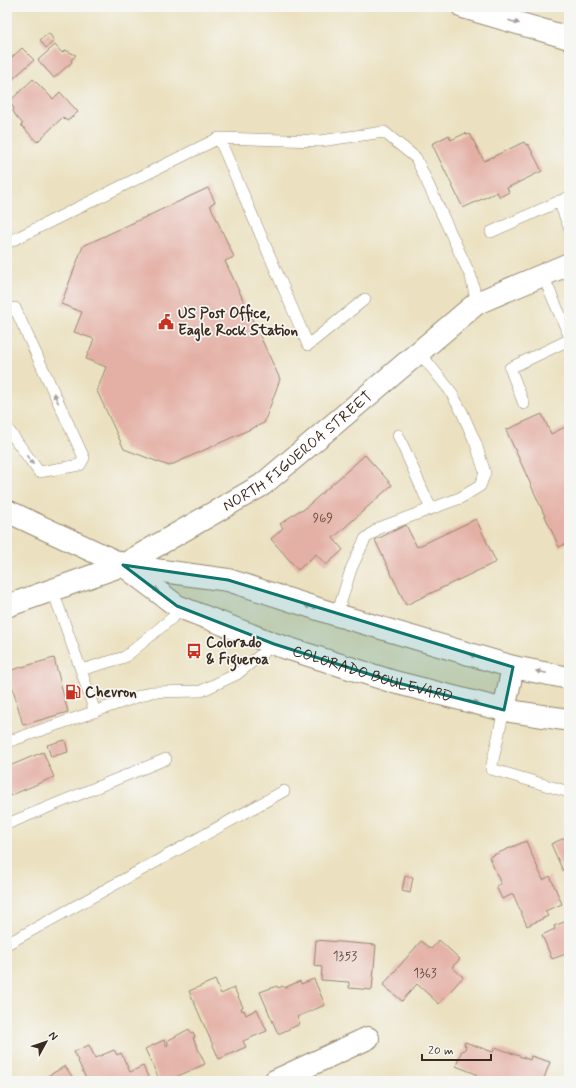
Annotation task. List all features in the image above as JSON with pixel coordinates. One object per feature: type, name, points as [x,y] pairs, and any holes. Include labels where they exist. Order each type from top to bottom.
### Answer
[{"type":"main road","points":[[463,7],[569,38]]},
{"type":"main road","name":"NORTH FIGUEROA STREET","points":[[7,606],[123,565],[262,485],[477,304],[569,264]]},
{"type":"main road","name":"COLORADO BOULEVARD","points":[[7,511],[123,565],[177,606],[274,644],[394,682],[504,710],[569,720]]},
{"type":"main road","name":"COLORADO BOULEVARD","points":[[123,565],[228,580],[337,615],[513,667],[569,678]]},
{"type":"main road","points":[[504,710],[513,667]]},
{"type":"main road","points":[[275,1081],[368,1038]]},
{"type":"lane","points":[[7,243],[219,138],[320,140],[384,132],[416,158],[471,277],[477,304]]},
{"type":"lane","points":[[219,138],[308,345],[365,299]]},
{"type":"lane","points":[[491,232],[564,199],[569,227]]},
{"type":"lane","points":[[543,276],[569,335]]},
{"type":"lane","points":[[7,312],[15,308],[84,458],[80,465],[39,472],[7,428]]},
{"type":"lane","points":[[524,404],[510,368],[569,340]]},
{"type":"lane","points":[[337,615],[351,569],[364,539],[379,528],[460,498],[480,486],[485,473],[476,444],[449,389],[419,352]]},
{"type":"lane","points":[[398,435],[431,509]]},
{"type":"lane","points":[[53,590],[95,712]]},
{"type":"lane","points":[[81,670],[125,657],[184,608]]},
{"type":"lane","points":[[7,742],[151,692],[201,691],[237,674],[274,644]]},
{"type":"lane","points":[[504,710],[491,769],[569,792]]},
{"type":"lane","points":[[7,824],[166,759]]},
{"type":"lane","points":[[7,944],[284,791]]},
{"type":"highlighted area","points":[[123,565],[228,580],[513,667],[504,710],[394,682],[274,644],[177,606]]},
{"type":"building","points":[[49,33],[54,41],[46,48],[40,40]]},
{"type":"building","points":[[55,45],[62,53],[65,50],[76,55],[71,60],[72,62],[54,78],[38,60]]},
{"type":"building","points":[[22,48],[34,60],[7,84],[7,56],[10,59]]},
{"type":"building","points":[[33,79],[53,99],[60,92],[78,112],[67,121],[63,117],[37,142],[21,125],[23,124],[16,116],[13,111],[14,108],[9,102]]},
{"type":"building","points":[[466,133],[467,135],[470,134],[484,161],[524,142],[526,145],[528,144],[542,171],[507,188],[509,192],[500,197],[497,192],[463,208],[432,144],[449,135],[451,140]]},
{"type":"building","name":"US Post Office, Eagle Rock Station","points":[[208,188],[215,202],[210,205],[234,257],[225,261],[280,379],[264,423],[169,466],[124,449],[97,391],[106,367],[86,359],[94,339],[74,332],[82,312],[61,304],[83,246]]},
{"type":"building","points":[[542,414],[551,434],[569,425],[569,542],[559,547],[506,430]]},
{"type":"building","points":[[365,455],[392,485],[333,538],[343,550],[326,565],[316,554],[298,570],[271,539],[283,528],[280,524],[300,510],[302,511]]},
{"type":"building","points":[[476,519],[496,562],[406,605],[375,540],[406,525],[417,547]]},
{"type":"building","points":[[54,658],[68,712],[23,725],[8,671]]},
{"type":"building","points":[[65,740],[68,752],[51,757],[47,745]]},
{"type":"building","points":[[43,752],[54,777],[7,797],[7,767]]},
{"type":"building","points":[[569,836],[569,874],[567,869],[563,871],[551,844]]},
{"type":"building","points":[[526,841],[543,880],[550,876],[562,904],[545,911],[548,916],[527,926],[513,894],[502,899],[496,886],[501,884],[489,857]]},
{"type":"building","points":[[405,876],[413,877],[410,893],[402,891]]},
{"type":"building","points":[[569,920],[569,962],[566,954],[552,959],[542,935],[555,929],[554,926]]},
{"type":"building","points":[[316,940],[376,945],[372,990],[349,988],[349,982],[321,980],[322,967],[314,966]]},
{"type":"building","points":[[439,940],[460,959],[452,967],[463,977],[439,1004],[417,984],[402,1001],[383,985],[421,941],[431,949]]},
{"type":"building","points":[[314,979],[325,1005],[297,1017],[299,1021],[298,1025],[278,1034],[260,992],[277,986],[278,988],[283,986],[284,988],[300,981],[301,984]]},
{"type":"building","points":[[215,980],[221,994],[234,988],[243,1007],[241,1008],[242,1011],[244,1010],[246,1015],[257,1009],[267,1031],[243,1041],[246,1047],[219,1059],[189,991]]},
{"type":"building","points":[[189,1029],[191,1033],[193,1032],[195,1037],[193,1038],[205,1064],[167,1081],[160,1081],[145,1049],[164,1040],[166,1046],[168,1045],[167,1041]]},
{"type":"building","points":[[465,1042],[493,1052],[495,1047],[530,1060],[531,1056],[550,1062],[543,1081],[489,1081],[475,1076],[476,1074],[456,1066],[462,1050],[464,1051],[466,1046],[464,1045]]},
{"type":"building","points":[[89,1045],[95,1058],[114,1050],[117,1055],[121,1053],[130,1072],[143,1066],[150,1081],[122,1081],[121,1079],[117,1081],[87,1081],[74,1052]]},
{"type":"building","points":[[65,1066],[75,1081],[48,1081],[45,1078]]},
{"type":"place","name":"US Post Office, Eagle Rock Station","points":[[166,322]]},
{"type":"place","name":"Colorado & Figueroa","points":[[194,651]]},
{"type":"place","name":"Chevron","points":[[73,692]]}]
